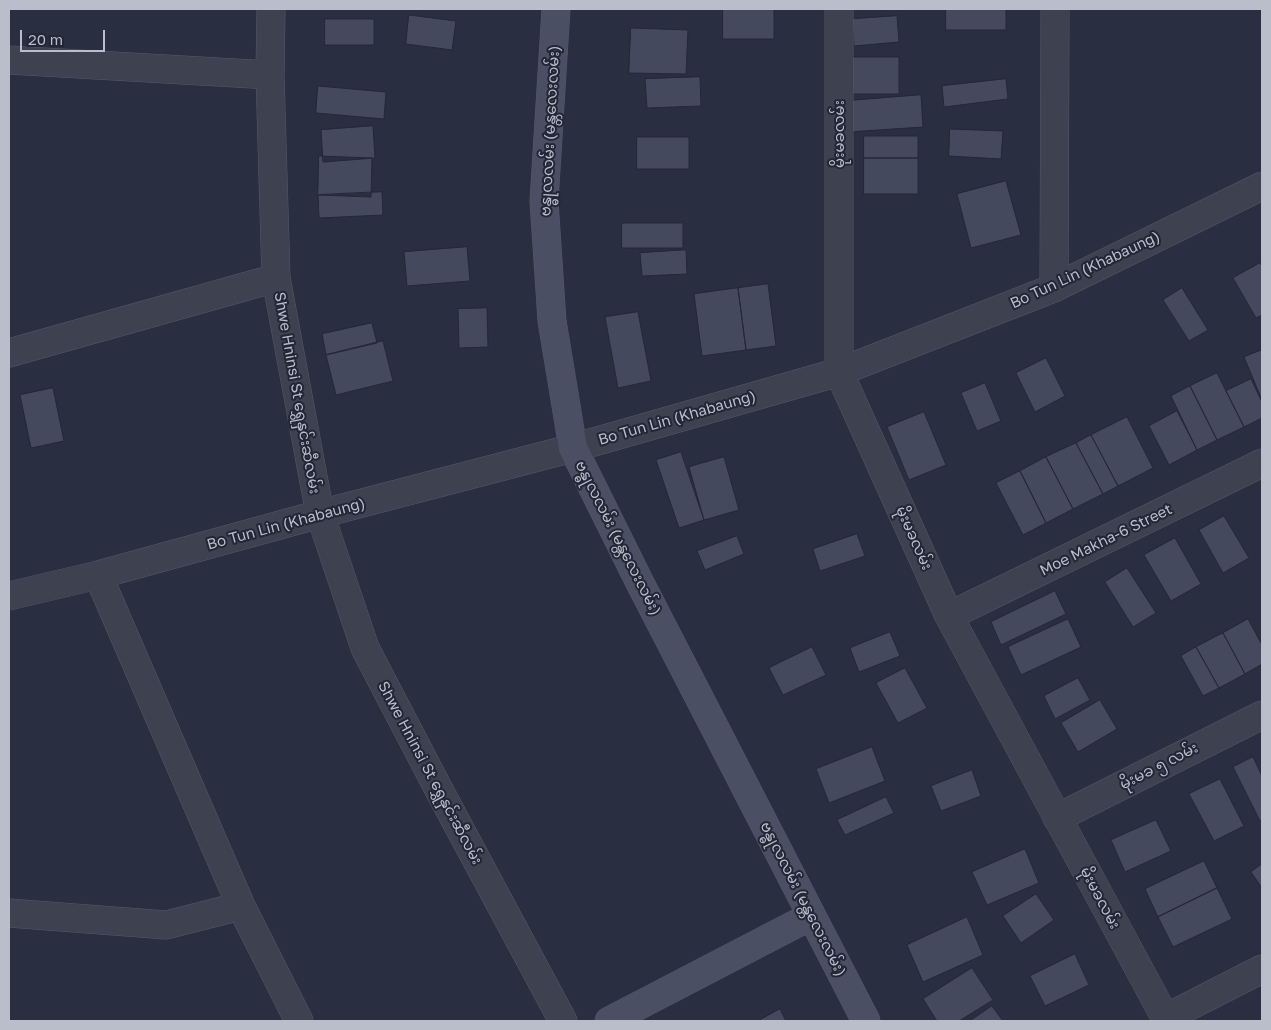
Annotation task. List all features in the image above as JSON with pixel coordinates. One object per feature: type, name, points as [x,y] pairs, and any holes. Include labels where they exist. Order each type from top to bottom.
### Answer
[{"type":"street","name":"Shwe Hninsi St ရွှေနှင်းဆီလမ်း","points":[[270,9],[276,278],[320,514],[365,648],[563,1021]]},
{"type":"street","name":"ဗန္ဓုလလမ်း (မန္တလေးလမ်း)","points":[[556,9],[544,201],[552,321],[573,448],[648,598],[866,1021]]},
{"type":"street","name":"မိုးမခလမ်း","points":[[839,9],[839,372],[949,616],[1166,1020]]},
{"type":"street","points":[[1054,288],[1055,9]]},
{"type":"street","points":[[9,60],[270,75]]},
{"type":"street","name":"Bo Tun Lin (Khabaung)","points":[[9,596],[98,575],[320,514],[573,448],[839,372],[1054,288],[1262,186]]},
{"type":"street","points":[[9,354],[276,278]]},
{"type":"street","name":"Moe Makha-6 Street","points":[[949,616],[1262,463]]},
{"type":"street","points":[[98,575],[241,906],[299,1021]]},
{"type":"street","name":"မိုးမခ ၅ လမ်း","points":[[1057,818],[1262,715]]},
{"type":"street","points":[[9,913],[166,925],[241,906]]},
{"type":"street","points":[[609,1021],[811,916]]},
{"type":"street","points":[[1166,1020],[1262,969]]},
{"type":"building","points":[[723,9],[774,9],[774,39],[723,39]]},
{"type":"building","points":[[946,9],[1006,9],[1006,30],[946,30]]},
{"type":"building","points":[[409,15],[456,21],[452,50],[406,44]]},
{"type":"building","points":[[897,16],[899,42],[854,46],[852,19]]},
{"type":"building","points":[[325,19],[374,19],[374,45],[325,45]]},
{"type":"building","points":[[631,28],[688,30],[686,74],[629,73]]},
{"type":"building","points":[[850,57],[899,57],[899,94],[850,94]]},
{"type":"building","points":[[700,77],[701,106],[647,108],[645,79]]},
{"type":"building","points":[[1006,79],[1008,99],[944,107],[942,86]]},
{"type":"building","points":[[318,86],[386,92],[384,119],[316,113]]},
{"type":"building","points":[[921,95],[923,127],[848,132],[846,101]]},
{"type":"building","points":[[373,126],[375,158],[323,162],[321,130]]},
{"type":"building","points":[[950,129],[1003,131],[1001,159],[949,156]]},
{"type":"building","points":[[864,136],[918,136],[918,158],[864,158]]},
{"type":"building","points":[[637,137],[689,137],[689,169],[637,169]]},
{"type":"building","points":[[319,156],[372,158],[371,197],[318,195]]},
{"type":"building","points":[[864,158],[918,158],[918,194],[864,194]]},
{"type":"building","points":[[1006,181],[1021,235],[971,248],[957,194]]},
{"type":"building","points":[[382,192],[383,215],[319,218],[318,195]]},
{"type":"building","points":[[622,223],[683,223],[683,248],[622,248]]},
{"type":"building","points":[[467,247],[470,281],[407,286],[404,252]]},
{"type":"building","points":[[686,250],[687,274],[642,276],[640,253]]},
{"type":"building","points":[[1260,263],[1262,266],[1262,315],[1256,318],[1233,278]]},
{"type":"building","points":[[768,284],[776,346],[746,350],[738,288]]},
{"type":"building","points":[[738,288],[746,350],[702,356],[694,294]]},
{"type":"building","points":[[1182,288],[1208,330],[1189,341],[1163,300]]},
{"type":"building","points":[[487,308],[488,347],[459,348],[458,309]]},
{"type":"building","points":[[638,312],[651,381],[618,388],[605,317]]},
{"type":"building","points":[[372,323],[377,343],[326,355],[322,334]]},
{"type":"building","points":[[383,341],[393,381],[336,395],[326,355]]},
{"type":"building","points":[[1262,350],[1262,400],[1244,357]]},
{"type":"building","points":[[1046,358],[1065,396],[1035,412],[1016,373]]},
{"type":"building","points":[[1217,373],[1244,427],[1217,440],[1190,386]]},
{"type":"building","points":[[1251,379],[1262,402],[1262,418],[1244,427],[1226,391]]},
{"type":"building","points":[[985,383],[1001,421],[977,431],[961,393]]},
{"type":"building","points":[[1190,386],[1217,440],[1197,450],[1171,396]]},
{"type":"building","points":[[53,388],[64,441],[31,448],[20,395]]},
{"type":"building","points":[[1177,411],[1197,450],[1169,465],[1149,426]]},
{"type":"building","points":[[924,412],[946,465],[909,480],[887,427]]},
{"type":"building","points":[[1127,417],[1153,468],[1118,486],[1091,435]]},
{"type":"building","points":[[1091,435],[1118,486],[1103,494],[1076,443]]},
{"type":"building","points":[[1076,443],[1103,494],[1073,509],[1046,457]]},
{"type":"building","points":[[681,452],[704,520],[679,528],[656,460]]},
{"type":"building","points":[[724,457],[739,510],[704,520],[689,467]]},
{"type":"building","points":[[1046,457],[1073,509],[1046,523],[1020,471]]},
{"type":"building","points":[[1020,471],[1046,523],[1023,535],[996,483]]},
{"type":"building","points":[[1224,516],[1249,558],[1223,573],[1199,530]]},
{"type":"building","points":[[857,534],[865,556],[820,571],[813,549]]},
{"type":"building","points":[[737,536],[744,554],[705,570],[697,551]]},
{"type":"building","points":[[1175,538],[1201,584],[1171,601],[1144,555]]},
{"type":"building","points":[[1127,568],[1156,613],[1133,627],[1105,582]]},
{"type":"building","points":[[1055,591],[1066,614],[1001,645],[991,622]]},
{"type":"building","points":[[1068,619],[1081,647],[1021,675],[1008,647]]},
{"type":"building","points":[[1248,619],[1262,645],[1262,664],[1245,674],[1223,633]]},
{"type":"building","points":[[890,632],[900,656],[859,672],[850,648]]},
{"type":"building","points":[[1223,633],[1245,674],[1219,688],[1196,647]]},
{"type":"building","points":[[812,647],[826,675],[783,695],[769,668]]},
{"type":"building","points":[[1196,647],[1219,688],[1203,696],[1181,656]]},
{"type":"building","points":[[905,668],[927,708],[898,723],[876,683]]},
{"type":"building","points":[[1078,678],[1090,700],[1055,719],[1044,696]]},
{"type":"building","points":[[1100,700],[1117,729],[1078,752],[1061,723]]},
{"type":"building","points":[[872,747],[885,781],[829,803],[816,769]]},
{"type":"building","points":[[1253,757],[1262,776],[1262,820],[1260,821],[1233,767]]},
{"type":"building","points":[[972,770],[981,796],[941,811],[931,786]]},
{"type":"building","points":[[1220,779],[1244,826],[1214,841],[1189,794]]},
{"type":"building","points":[[886,797],[894,813],[845,835],[837,820]]},
{"type":"building","points":[[1156,820],[1171,851],[1125,872],[1111,840]]},
{"type":"building","points":[[1025,849],[1039,883],[987,905],[972,872]]},
{"type":"building","points":[[1204,861],[1217,888],[1158,917],[1145,889]]},
{"type":"building","points":[[1262,864],[1262,888],[1251,872]]},
{"type":"building","points":[[1217,888],[1232,919],[1173,947],[1158,917]]},
{"type":"building","points":[[1036,894],[1054,920],[1021,943],[1003,916]]},
{"type":"building","points":[[967,917],[983,955],[923,982],[907,945]]},
{"type":"building","points":[[1075,954],[1089,985],[1045,1006],[1030,976]]},
{"type":"building","points":[[972,968],[993,1000],[959,1021],[937,1021],[923,999]]},
{"type":"building","points":[[992,1006],[1003,1021],[970,1021]]},
{"type":"building","points":[[780,1009],[786,1021],[758,1021]]}]
